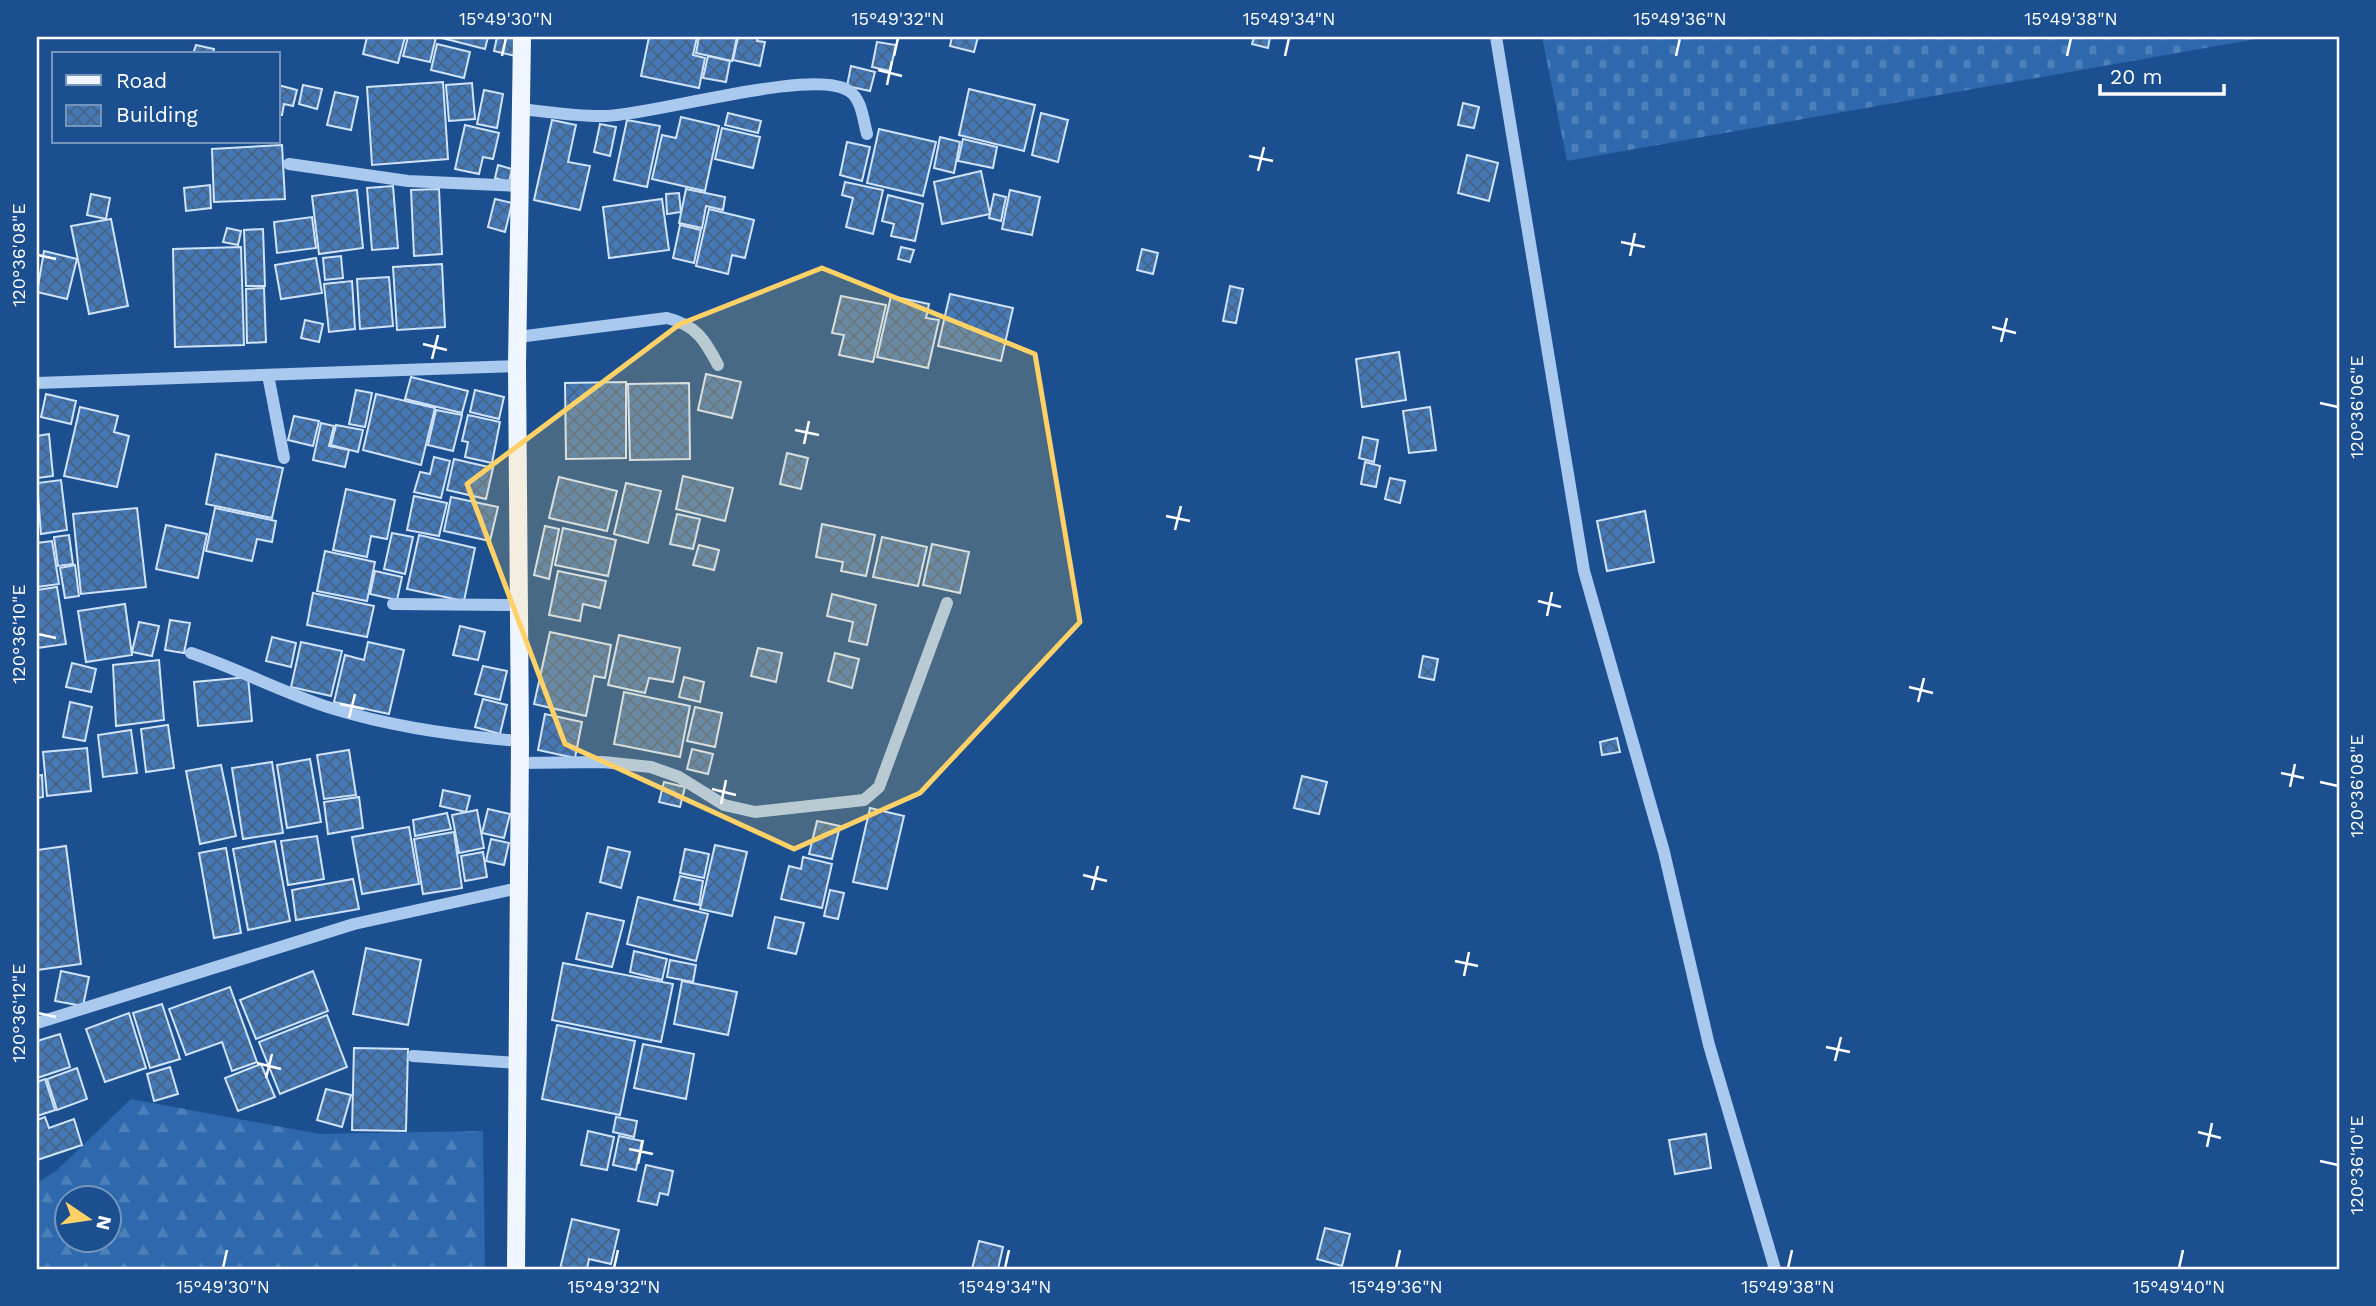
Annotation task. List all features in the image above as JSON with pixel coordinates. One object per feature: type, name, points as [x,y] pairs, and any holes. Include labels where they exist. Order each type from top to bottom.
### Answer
[{"type":"main road","points":[[516,1269],[520,763],[517,366],[522,37]]},
{"type":"street","points":[[1496,37],[1584,571],[1664,852],[1709,1045],[1775,1269]]},
{"type":"street","points":[[521,109],[607,116],[753,90],[827,85],[849,90],[860,104],[867,134]]},
{"type":"street","points":[[289,163],[408,181],[520,186]]},
{"type":"street","points":[[518,337],[667,318],[684,322],[702,335],[718,365]]},
{"type":"street","points":[[37,383],[517,366]]},
{"type":"street","points":[[268,375],[284,458]]},
{"type":"street","points":[[520,763],[603,762],[652,767],[679,776],[724,805],[755,812],[864,800],[879,786],[947,603]]},
{"type":"street","points":[[393,604],[519,605]]},
{"type":"street","points":[[191,653],[329,707],[370,719],[463,736],[520,741]]},
{"type":"street","points":[[37,1023],[354,924],[519,888]]},
{"type":"street","points":[[413,1056],[516,1063]]},
{"type":"highlighted area","points":[[822,268],[1035,354],[1080,622],[920,793],[794,849],[565,744],[467,484],[680,324]]},
{"type":"green space","points":[[1542,37],[2267,37],[1567,161]]},
{"type":"green space","points":[[131,1099],[320,1134],[483,1131],[485,1269],[37,1269],[37,1183],[56,1171]]},
{"type":"building","points":[[367,37],[405,37],[398,63],[363,54]]},
{"type":"building","points":[[408,37],[436,37],[430,62],[403,56]]},
{"type":"building","points":[[438,37],[488,37],[485,49]]},
{"type":"building","points":[[497,37],[519,37],[515,56],[494,51]]},
{"type":"building","points":[[649,37],[697,37],[693,55],[705,58],[699,88],[641,76]]},
{"type":"building","points":[[699,37],[737,37],[732,61],[696,53]]},
{"type":"building","points":[[738,37],[758,37],[757,41],[765,42],[760,66],[733,60]]},
{"type":"building","points":[[952,37],[978,37],[974,52],[950,46]]},
{"type":"building","points":[[1254,37],[1270,37],[1268,48],[1252,44]]},
{"type":"building","points":[[877,42],[896,45],[890,71],[872,67]]},
{"type":"building","points":[[437,44],[470,52],[464,78],[431,70]]},
{"type":"building","points":[[196,45],[214,49],[213,52],[194,52]]},
{"type":"building","points":[[708,56],[730,61],[726,82],[703,78]]},
{"type":"building","points":[[851,66],[875,72],[870,91],[847,86]]},
{"type":"building","points":[[443,82],[448,159],[372,165],[367,87]]},
{"type":"building","points":[[472,83],[475,119],[449,121],[446,85]]},
{"type":"building","points":[[303,85],[322,89],[317,109],[299,104]]},
{"type":"building","points":[[280,86],[297,90],[293,106],[284,104],[282,115]]},
{"type":"building","points":[[969,89],[1035,105],[1024,151],[959,135]]},
{"type":"building","points":[[484,90],[503,94],[497,128],[477,124]]},
{"type":"building","points":[[335,92],[358,97],[351,130],[327,125]]},
{"type":"building","points":[[1463,103],[1479,107],[1474,128],[1458,125]]},
{"type":"building","points":[[728,113],[761,121],[758,133],[725,125]]},
{"type":"building","points":[[1041,113],[1068,120],[1058,162],[1032,155]]},
{"type":"building","points":[[681,117],[719,126],[705,191],[652,179],[662,135],[676,138]]},
{"type":"building","points":[[552,120],[576,125],[568,162],[590,166],[580,210],[534,200]]},
{"type":"building","points":[[627,120],[660,126],[647,187],[614,180]]},
{"type":"building","points":[[600,124],[616,127],[610,156],[594,152]]},
{"type":"building","points":[[465,125],[499,133],[493,159],[483,157],[479,174],[455,169]]},
{"type":"building","points":[[722,128],[760,137],[753,168],[715,159]]},
{"type":"building","points":[[879,129],[936,142],[923,196],[867,183]]},
{"type":"building","points":[[940,137],[960,142],[954,173],[934,168]]},
{"type":"building","points":[[963,139],[997,147],[993,168],[958,161]]},
{"type":"building","points":[[847,142],[870,147],[862,181],[840,175]]},
{"type":"building","points":[[282,145],[285,199],[214,202],[212,149]]},
{"type":"building","points":[[1467,155],[1498,163],[1489,201],[1458,193]]},
{"type":"building","points":[[498,165],[512,169],[509,182],[495,178]]},
{"type":"building","points":[[981,171],[990,214],[942,224],[934,182]]},
{"type":"building","points":[[845,182],[883,190],[873,234],[846,227],[853,198],[842,195]]},
{"type":"building","points":[[210,185],[211,208],[186,211],[184,188]]},
{"type":"building","points":[[393,186],[398,248],[372,250],[367,188]]},
{"type":"building","points":[[439,189],[442,254],[414,256],[411,190]]},
{"type":"building","points":[[686,189],[725,197],[723,210],[706,206],[702,228],[679,223]]},
{"type":"building","points":[[357,190],[363,248],[319,254],[312,196]]},
{"type":"building","points":[[1010,190],[1040,197],[1032,235],[1002,229]]},
{"type":"building","points":[[679,193],[681,212],[667,214],[666,194]]},
{"type":"building","points":[[91,194],[110,198],[106,219],[87,215]]},
{"type":"building","points":[[994,194],[1006,197],[1001,221],[989,218]]},
{"type":"building","points":[[888,195],[923,204],[915,241],[891,236],[894,224],[882,221]]},
{"type":"building","points":[[495,199],[512,203],[505,232],[488,227]]},
{"type":"building","points":[[662,199],[669,250],[609,258],[603,207]]},
{"type":"building","points":[[709,209],[754,220],[745,258],[732,255],[728,274],[696,266]]},
{"type":"building","points":[[312,217],[316,248],[277,253],[274,222]]},
{"type":"building","points":[[111,219],[128,306],[89,314],[71,226]]},
{"type":"building","points":[[680,225],[701,230],[694,263],[673,258]]},
{"type":"building","points":[[227,228],[241,231],[238,245],[223,242]]},
{"type":"building","points":[[263,229],[265,286],[246,286],[244,230]]},
{"type":"building","points":[[241,247],[244,345],[175,347],[173,249]]},
{"type":"building","points":[[901,247],[914,250],[910,262],[898,259]]},
{"type":"building","points":[[1142,249],[1158,253],[1153,274],[1137,270]]},
{"type":"building","points":[[44,251],[77,259],[67,299],[37,292]]},
{"type":"building","points":[[341,256],[343,278],[325,280],[323,258]]},
{"type":"building","points":[[316,258],[322,293],[281,299],[275,265]]},
{"type":"building","points":[[442,264],[445,327],[397,330],[393,267]]},
{"type":"building","points":[[389,277],[393,326],[360,329],[357,279]]},
{"type":"building","points":[[352,281],[355,329],[329,332],[324,284]]},
{"type":"building","points":[[1230,286],[1243,289],[1236,323],[1223,321]]},
{"type":"building","points":[[264,288],[266,342],[247,343],[246,289]]},
{"type":"building","points":[[950,294],[1013,308],[1001,361],[938,346]]},
{"type":"building","points":[[841,296],[886,305],[873,362],[839,355],[844,335],[832,333]]},
{"type":"building","points":[[891,296],[929,304],[926,318],[939,320],[928,368],[877,357]]},
{"type":"building","points":[[305,320],[323,324],[319,342],[301,338]]},
{"type":"building","points":[[1399,352],[1406,400],[1362,407],[1356,359]]},
{"type":"building","points":[[706,374],[741,382],[732,418],[698,410]]},
{"type":"building","points":[[411,377],[468,391],[462,413],[405,399]]},
{"type":"building","points":[[626,382],[626,458],[566,459],[565,383]]},
{"type":"building","points":[[689,383],[690,459],[630,460],[628,384]]},
{"type":"building","points":[[356,390],[372,393],[365,427],[349,424]]},
{"type":"building","points":[[475,390],[504,397],[499,419],[470,412]]},
{"type":"building","points":[[46,394],[76,401],[71,424],[41,417]]},
{"type":"building","points":[[376,394],[435,408],[421,465],[363,450]]},
{"type":"building","points":[[80,407],[118,416],[114,432],[129,436],[117,487],[64,476]]},
{"type":"building","points":[[1430,407],[1436,450],[1409,453],[1403,411]]},
{"type":"building","points":[[436,410],[462,415],[453,451],[428,445]]},
{"type":"building","points":[[468,415],[500,422],[492,463],[465,457],[468,442],[462,441]]},
{"type":"building","points":[[294,416],[319,421],[313,446],[288,440]]},
{"type":"building","points":[[321,423],[334,426],[329,446],[349,450],[345,467],[313,460]]},
{"type":"building","points":[[336,425],[363,430],[358,452],[331,445]]},
{"type":"building","points":[[49,434],[53,476],[37,478],[37,436]]},
{"type":"building","points":[[1363,437],[1378,440],[1374,462],[1359,458]]},
{"type":"building","points":[[787,453],[808,458],[801,489],[780,484]]},
{"type":"building","points":[[216,454],[283,468],[272,518],[206,504]]},
{"type":"building","points":[[434,457],[450,461],[441,498],[414,492],[420,472],[430,474]]},
{"type":"building","points":[[454,459],[493,468],[486,499],[447,490]]},
{"type":"building","points":[[1365,462],[1380,466],[1376,487],[1361,484]]},
{"type":"building","points":[[683,476],[733,488],[725,521],[676,509]]},
{"type":"building","points":[[559,477],[617,491],[607,531],[549,518]]},
{"type":"building","points":[[1390,478],[1405,481],[1400,503],[1385,499]]},
{"type":"building","points":[[61,480],[67,530],[41,534],[37,483]]},
{"type":"building","points":[[626,483],[661,491],[648,543],[614,534]]},
{"type":"building","points":[[346,489],[395,500],[387,539],[371,536],[367,557],[333,550]]},
{"type":"building","points":[[414,496],[447,503],[439,536],[407,530]]},
{"type":"building","points":[[451,497],[498,507],[490,541],[444,531]]},
{"type":"building","points":[[137,508],[146,587],[81,594],[73,514]]},
{"type":"building","points":[[215,508],[276,521],[272,542],[257,539],[252,561],[206,551]]},
{"type":"building","points":[[1645,511],[1654,562],[1607,571],[1597,521]]},
{"type":"building","points":[[677,514],[700,519],[693,549],[670,544]]},
{"type":"building","points":[[822,524],[875,535],[866,576],[841,571],[843,562],[816,557]]},
{"type":"building","points":[[166,525],[207,534],[198,578],[156,569]]},
{"type":"building","points":[[545,526],[559,529],[549,579],[534,575]]},
{"type":"building","points":[[563,528],[616,540],[608,576],[555,565]]},
{"type":"building","points":[[392,533],[413,537],[405,574],[384,569]]},
{"type":"building","points":[[69,535],[73,564],[58,566],[54,537]]},
{"type":"building","points":[[419,535],[475,548],[464,601],[407,589]]},
{"type":"building","points":[[882,537],[927,547],[918,586],[873,577]]},
{"type":"building","points":[[52,541],[59,584],[37,587],[37,543]]},
{"type":"building","points":[[932,544],[969,552],[960,593],[923,585]]},
{"type":"building","points":[[699,545],[719,550],[714,570],[693,565]]},
{"type":"building","points":[[325,551],[375,562],[367,601],[317,591]]},
{"type":"building","points":[[75,565],[79,596],[65,598],[60,568]]},
{"type":"building","points":[[375,571],[402,577],[397,600],[370,594]]},
{"type":"building","points":[[558,571],[606,581],[600,608],[583,604],[580,621],[549,615]]},
{"type":"building","points":[[57,587],[66,644],[37,648],[37,590]]},
{"type":"building","points":[[313,593],[374,606],[367,637],[307,625]]},
{"type":"building","points":[[832,594],[876,605],[867,645],[849,641],[853,622],[827,616]]},
{"type":"building","points":[[125,604],[132,655],[86,662],[78,611]]},
{"type":"building","points":[[170,620],[190,623],[184,653],[165,650]]},
{"type":"building","points":[[139,622],[159,626],[152,656],[132,652]]},
{"type":"building","points":[[460,626],[485,632],[478,660],[453,655]]},
{"type":"building","points":[[550,632],[611,645],[605,678],[594,676],[586,716],[534,704]]},
{"type":"building","points":[[619,635],[680,648],[673,682],[649,678],[645,693],[608,685]]},
{"type":"building","points":[[272,637],[296,643],[291,667],[266,661]]},
{"type":"building","points":[[301,642],[342,651],[331,696],[291,687]]},
{"type":"building","points":[[368,642],[404,650],[389,714],[334,702],[345,655],[364,660]]},
{"type":"building","points":[[758,648],[782,653],[776,682],[751,676]]},
{"type":"building","points":[[835,653],[859,659],[852,688],[828,681]]},
{"type":"building","points":[[1423,656],[1438,659],[1434,680],[1419,677]]},
{"type":"building","points":[[159,660],[164,720],[116,726],[113,665]]},
{"type":"building","points":[[72,663],[96,669],[91,692],[66,687]]},
{"type":"building","points":[[483,666],[507,671],[500,700],[475,694]]},
{"type":"building","points":[[248,677],[252,721],[198,726],[194,682]]},
{"type":"building","points":[[684,677],[704,682],[700,702],[679,697]]},
{"type":"building","points":[[624,692],[690,706],[680,757],[614,744]]},
{"type":"building","points":[[483,699],[507,705],[500,734],[475,727]]},
{"type":"building","points":[[70,702],[92,707],[85,741],[63,737]]},
{"type":"building","points":[[695,707],[722,713],[715,747],[687,741]]},
{"type":"building","points":[[545,714],[582,722],[575,758],[538,750]]},
{"type":"building","points":[[168,725],[174,768],[146,772],[141,729]]},
{"type":"building","points":[[131,730],[137,773],[103,777],[98,735]]},
{"type":"building","points":[[1617,738],[1620,752],[1602,755],[1600,742]]},
{"type":"building","points":[[87,748],[91,791],[47,796],[43,752]]},
{"type":"building","points":[[692,749],[713,754],[708,774],[687,769]]},
{"type":"building","points":[[349,750],[356,795],[324,799],[317,755]]},
{"type":"building","points":[[310,759],[321,822],[287,828],[277,765]]},
{"type":"building","points":[[272,762],[283,833],[243,839],[232,768]]},
{"type":"building","points":[[221,765],[236,836],[200,844],[186,771]]},
{"type":"building","points":[[42,775],[43,797],[37,798],[37,776]]},
{"type":"building","points":[[1302,776],[1327,782],[1319,814],[1294,808]]},
{"type":"building","points":[[664,782],[685,787],[680,807],[659,802]]},
{"type":"building","points":[[443,790],[470,796],[466,812],[440,806]]},
{"type":"building","points":[[359,797],[363,828],[328,834],[324,802]]},
{"type":"building","points":[[870,808],[904,816],[887,889],[853,882]]},
{"type":"building","points":[[488,809],[510,814],[504,838],[482,833]]},
{"type":"building","points":[[477,810],[484,848],[459,853],[452,815]]},
{"type":"building","points":[[447,813],[451,829],[415,836],[413,820]]},
{"type":"building","points":[[817,821],[840,826],[832,859],[809,854]]},
{"type":"building","points":[[409,827],[419,884],[362,894],[352,837]]},
{"type":"building","points":[[454,832],[462,888],[423,894],[414,839]]},
{"type":"building","points":[[317,836],[324,879],[288,885],[281,841]]},
{"type":"building","points":[[491,839],[509,843],[504,865],[486,861]]},
{"type":"building","points":[[275,841],[290,921],[248,930],[233,849]]},
{"type":"building","points":[[715,845],[747,852],[732,916],[700,909]]},
{"type":"building","points":[[66,846],[81,964],[37,970],[37,850]]},
{"type":"building","points":[[608,847],[630,852],[621,888],[600,882]]},
{"type":"building","points":[[226,848],[241,933],[214,938],[199,853]]},
{"type":"building","points":[[685,849],[709,854],[704,878],[680,873]]},
{"type":"building","points":[[483,852],[487,877],[465,881],[461,856]]},
{"type":"building","points":[[803,857],[832,864],[822,908],[781,899],[789,866],[801,869]]},
{"type":"building","points":[[680,876],[703,881],[699,905],[674,900]]},
{"type":"building","points":[[353,879],[359,909],[296,920],[292,890]]},
{"type":"building","points":[[830,890],[844,893],[838,919],[824,916]]},
{"type":"building","points":[[638,897],[708,914],[696,961],[627,944]]},
{"type":"building","points":[[587,913],[624,921],[612,967],[576,959]]},
{"type":"building","points":[[775,917],[804,923],[796,954],[768,948]]},
{"type":"building","points":[[366,948],[421,960],[408,1025],[353,1014]]},
{"type":"building","points":[[634,951],[667,959],[662,980],[630,972]]},
{"type":"building","points":[[670,960],[696,965],[693,982],[667,977]]},
{"type":"building","points":[[563,963],[673,984],[661,1042],[552,1020]]},
{"type":"building","points":[[61,971],[89,977],[83,1006],[55,1001]]},
{"type":"building","points":[[313,971],[328,1011],[256,1039],[240,1000]]},
{"type":"building","points":[[682,981],[737,992],[728,1035],[674,1024]]},
{"type":"building","points":[[230,987],[257,1062],[232,1071],[222,1042],[186,1055],[169,1009]]},
{"type":"building","points":[[162,1004],[180,1059],[150,1068],[133,1013]]},
{"type":"building","points":[[129,1013],[146,1068],[105,1082],[86,1029]]},
{"type":"building","points":[[327,1015],[347,1067],[280,1094],[259,1042]]},
{"type":"building","points":[[557,1025],[635,1041],[620,1115],[542,1099]]},
{"type":"building","points":[[60,1034],[70,1067],[37,1078],[37,1041]]},
{"type":"building","points":[[643,1044],[694,1054],[686,1099],[634,1088]]},
{"type":"building","points":[[354,1048],[408,1049],[406,1131],[352,1130]]},
{"type":"building","points":[[261,1064],[275,1097],[238,1111],[225,1078]]},
{"type":"building","points":[[170,1067],[178,1094],[154,1101],[147,1074]]},
{"type":"building","points":[[77,1068],[87,1099],[57,1110],[47,1079]]},
{"type":"building","points":[[45,1079],[55,1110],[37,1116],[37,1082]]},
{"type":"building","points":[[326,1089],[351,1095],[342,1127],[317,1120]]},
{"type":"building","points":[[45,1117],[49,1128],[74,1119],[82,1145],[37,1160],[37,1120]]},
{"type":"building","points":[[616,1117],[637,1121],[634,1137],[613,1132]]},
{"type":"building","points":[[588,1131],[614,1137],[607,1170],[581,1165]]},
{"type":"building","points":[[1706,1134],[1711,1168],[1675,1174],[1669,1140]]},
{"type":"building","points":[[619,1136],[642,1141],[636,1170],[613,1165]]},
{"type":"building","points":[[646,1165],[673,1171],[668,1195],[660,1193],[657,1205],[638,1201]]},
{"type":"building","points":[[572,1219],[619,1230],[611,1264],[589,1259],[587,1269],[560,1269]]},
{"type":"building","points":[[1325,1228],[1350,1234],[1342,1266],[1317,1259]]},
{"type":"building","points":[[979,1241],[1003,1247],[998,1269],[972,1269]]}]
